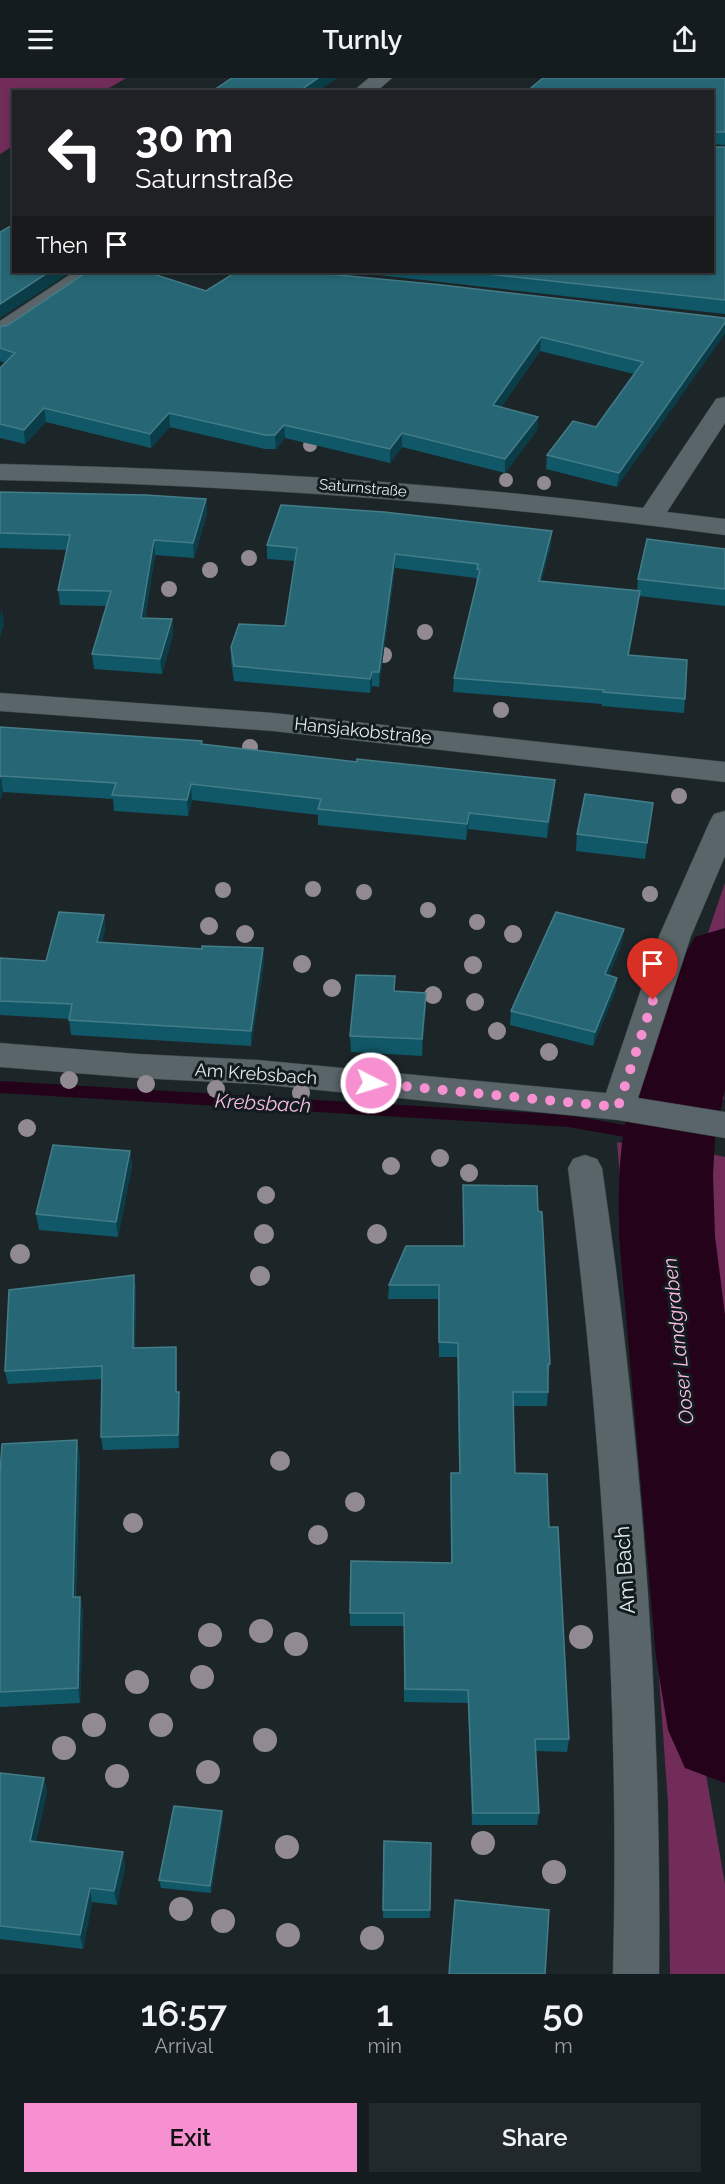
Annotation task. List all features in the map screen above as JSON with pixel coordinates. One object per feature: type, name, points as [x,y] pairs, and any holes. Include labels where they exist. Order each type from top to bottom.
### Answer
[{"type":"street","points":[[365,90],[382,78]]},
{"type":"street","points":[[0,332],[87,273]]},
{"type":"street","points":[[650,517],[725,404]]},
{"type":"street","name":"Saturnstraße","points":[[0,472],[142,474],[260,480],[377,489],[725,527]]},
{"type":"street","name":"Hansjakobstraße","points":[[0,702],[102,707],[352,728],[725,772]]},
{"type":"street","points":[[618,1107],[675,936],[725,821]]},
{"type":"street","name":"Am Krebsbach","points":[[0,1055],[138,1066],[258,1072],[618,1107],[721,1125]]},
{"type":"street","name":"Am Bach","points":[[585,1168],[602,1286],[628,1607],[638,1798],[636,1974]]},
{"type":"shaded area","points":[[0,78],[126,78],[106,90],[12,90],[12,147],[0,154]]},
{"type":"shaded area","points":[[725,883],[724,1100],[654,1090]]},
{"type":"shaded area","points":[[617,1142],[640,1147],[651,1165],[650,1255],[656,1375],[698,1728],[725,1884],[725,1974],[670,1974],[668,1803],[643,1452]]},
{"type":"shaded area","points":[[685,1148],[725,1157],[725,1599],[718,1559],[694,1323]]},
{"type":"building","points":[[232,78],[318,78],[301,90],[214,90]]},
{"type":"building","points":[[543,78],[725,78],[725,132],[714,132],[714,90],[528,90]]},
{"type":"building","points":[[714,147],[725,147],[725,300],[479,273],[714,273]]},
{"type":"building","points":[[12,225],[12,273],[47,273],[0,304],[0,232]]},
{"type":"building","points":[[86,273],[150,273],[206,291],[234,273],[318,273],[725,318],[725,323],[619,473],[547,455],[573,421],[596,427],[643,362],[541,337],[493,405],[538,417],[505,459],[402,433],[390,449],[284,425],[275,435],[265,435],[169,413],[150,434],[44,408],[24,430],[0,424],[0,368],[15,353],[0,348],[0,327],[8,325]]},
{"type":"building","points":[[0,492],[146,495],[206,499],[193,543],[154,540],[141,618],[172,619],[160,659],[92,654],[111,591],[58,590],[70,535],[0,533]]},
{"type":"building","points":[[281,505],[384,512],[552,531],[539,581],[640,591],[628,655],[687,660],[685,699],[454,678],[480,570],[477,569],[478,564],[395,554],[379,672],[372,672],[370,679],[234,666],[231,647],[239,624],[285,626],[297,548],[267,545]]},
{"type":"building","points":[[647,539],[725,549],[725,589],[638,579]]},
{"type":"building","points":[[0,727],[202,741],[201,744],[357,762],[357,759],[555,780],[548,822],[469,813],[467,824],[318,809],[321,799],[191,784],[187,800],[112,795],[116,783],[0,777]]},
{"type":"building","points":[[585,794],[653,803],[647,843],[577,834]]},
{"type":"building","points":[[59,912],[104,915],[97,942],[202,949],[202,946],[263,948],[251,1031],[69,1020],[72,1004],[0,1001],[0,958],[46,961]]},
{"type":"building","points":[[556,912],[624,929],[605,974],[617,978],[595,1032],[511,1011]]},
{"type":"building","points":[[356,975],[395,976],[394,991],[426,993],[422,1039],[350,1036]]},
{"type":"building","points":[[53,1145],[130,1151],[116,1222],[36,1214]]},
{"type":"building","points":[[463,1185],[537,1186],[538,1211],[542,1212],[550,1364],[548,1364],[548,1392],[513,1392],[515,1473],[547,1474],[549,1527],[558,1527],[569,1739],[535,1739],[539,1813],[473,1813],[468,1690],[405,1689],[404,1613],[350,1613],[351,1561],[452,1563],[451,1473],[460,1473],[458,1343],[439,1342],[439,1285],[389,1285],[406,1246],[464,1246]]},
{"type":"building","points":[[134,1275],[133,1348],[176,1347],[176,1392],[179,1392],[178,1435],[101,1437],[102,1366],[5,1371],[9,1290]]},
{"type":"building","points":[[77,1440],[73,1597],[80,1597],[78,1688],[0,1692],[2,1444]]},
{"type":"building","points":[[0,1773],[44,1778],[30,1841],[123,1852],[114,1891],[90,1888],[80,1935],[0,1926]]},
{"type":"building","points":[[174,1806],[222,1811],[210,1886],[159,1880]]},
{"type":"building","points":[[384,1841],[431,1843],[430,1910],[383,1910]]},
{"type":"building","points":[[455,1900],[549,1910],[545,1974],[449,1974]]},
{"type":"waterway","name":"Ooser Landgraben","points":[[725,958],[700,1023],[678,1094],[669,1139],[666,1187],[667,1236],[712,1657],[725,1730]]},
{"type":"waterway","name":"Krebsbach","points":[[0,1087],[569,1121],[669,1139]]},
{"type":"route","points":[[371,1083],[618,1107],[653,1000]]}]
